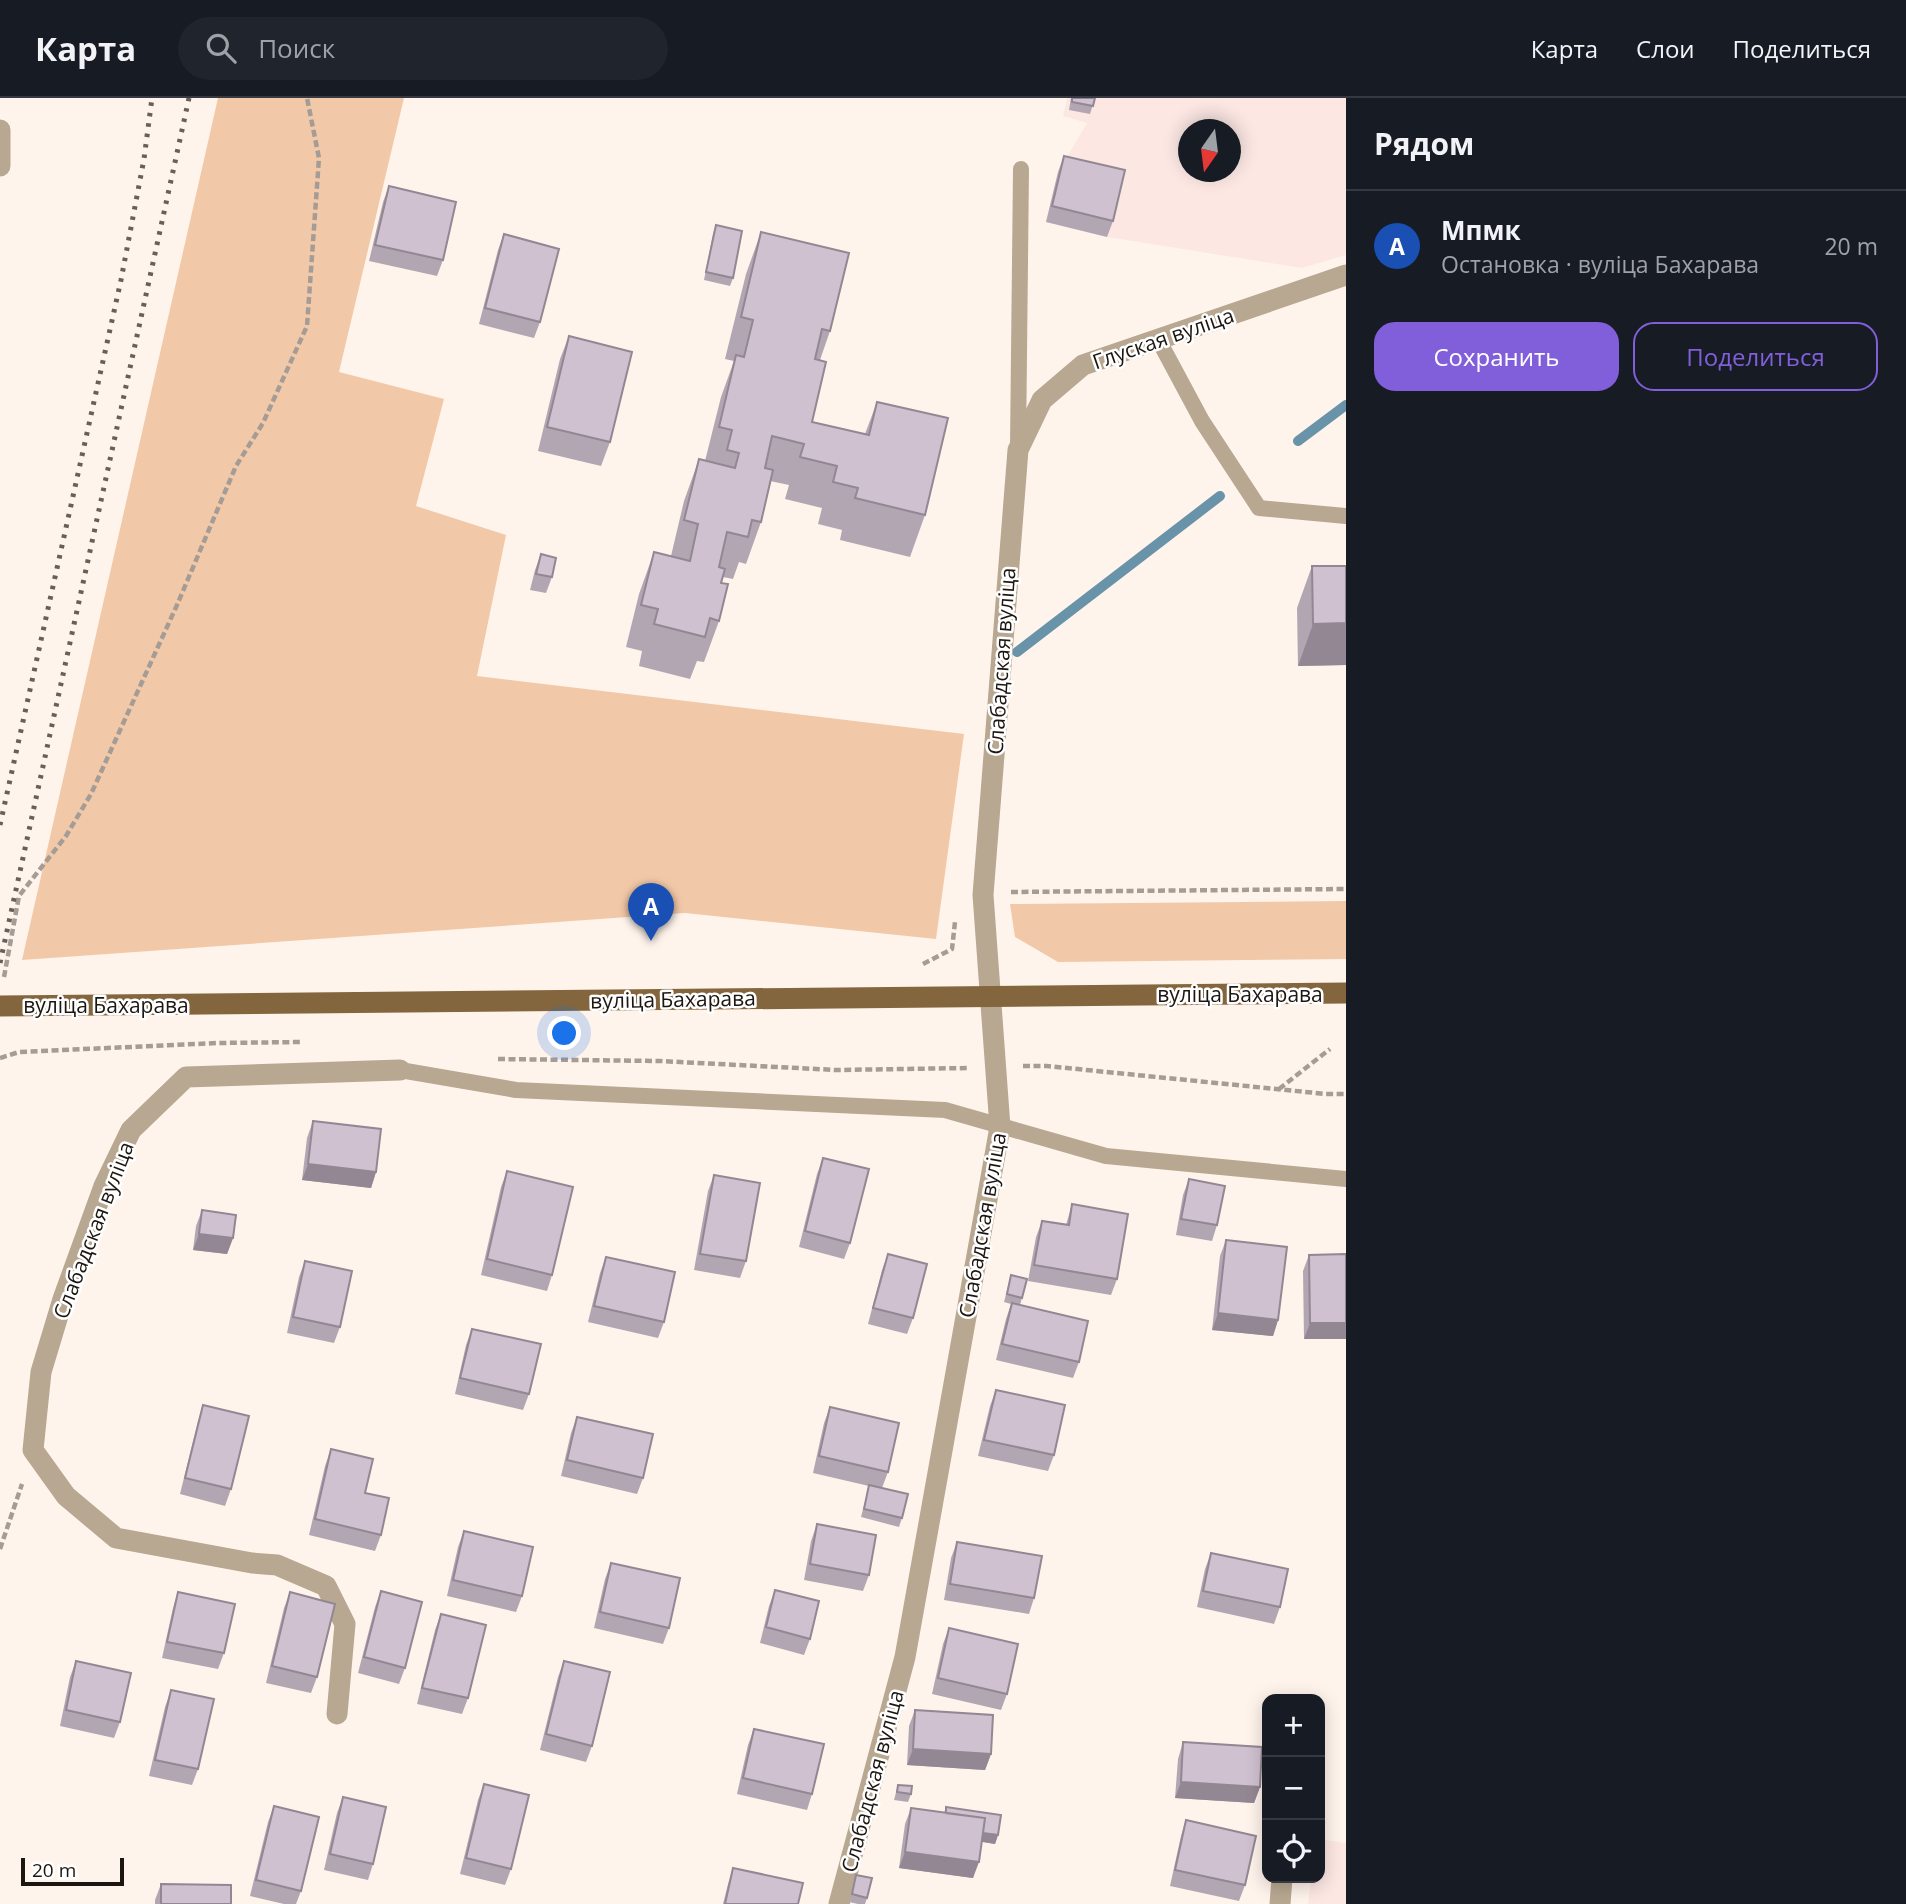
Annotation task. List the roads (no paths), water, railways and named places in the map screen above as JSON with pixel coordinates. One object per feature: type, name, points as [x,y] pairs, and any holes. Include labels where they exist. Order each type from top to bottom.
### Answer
[{"type":"main road","name":"вуліца Бахарава","points":[[0,1006],[1346,993]]},
{"type":"street","points":[[0,130],[0,166]]},
{"type":"street","name":"Глуская вуліца","points":[[1018,450],[1042,400],[1083,365],[1346,275]]},
{"type":"street","name":"Слабадская вуліца","points":[[839,1904],[905,1657],[1000,1127],[983,895],[1018,450]]},
{"type":"street","name":"Слабадская вуліца","points":[[337,1714],[345,1624],[326,1586],[277,1565],[252,1563],[116,1538],[66,1496],[33,1450],[41,1372],[63,1299],[104,1186],[131,1130],[186,1077],[400,1070]]},
{"type":"street","points":[[1280,1904],[1282,1883]]},
{"type":"lane","points":[[1018,450],[1021,169]]},
{"type":"lane","points":[[1158,339],[1202,421],[1259,508],[1346,516]]},
{"type":"lane","points":[[400,1070],[516,1090],[945,1110],[1106,1156],[1346,1179]]},
{"type":"waterway","points":[[1298,441],[1346,405]]},
{"type":"waterway","points":[[1017,652],[1220,496]]},
{"type":"railway","points":[[0,825],[121,280],[144,159],[152,98]]},
{"type":"railway","points":[[0,963],[189,98]]},
{"type":"place","name":"Мпмк","points":[[651,941]]}]
